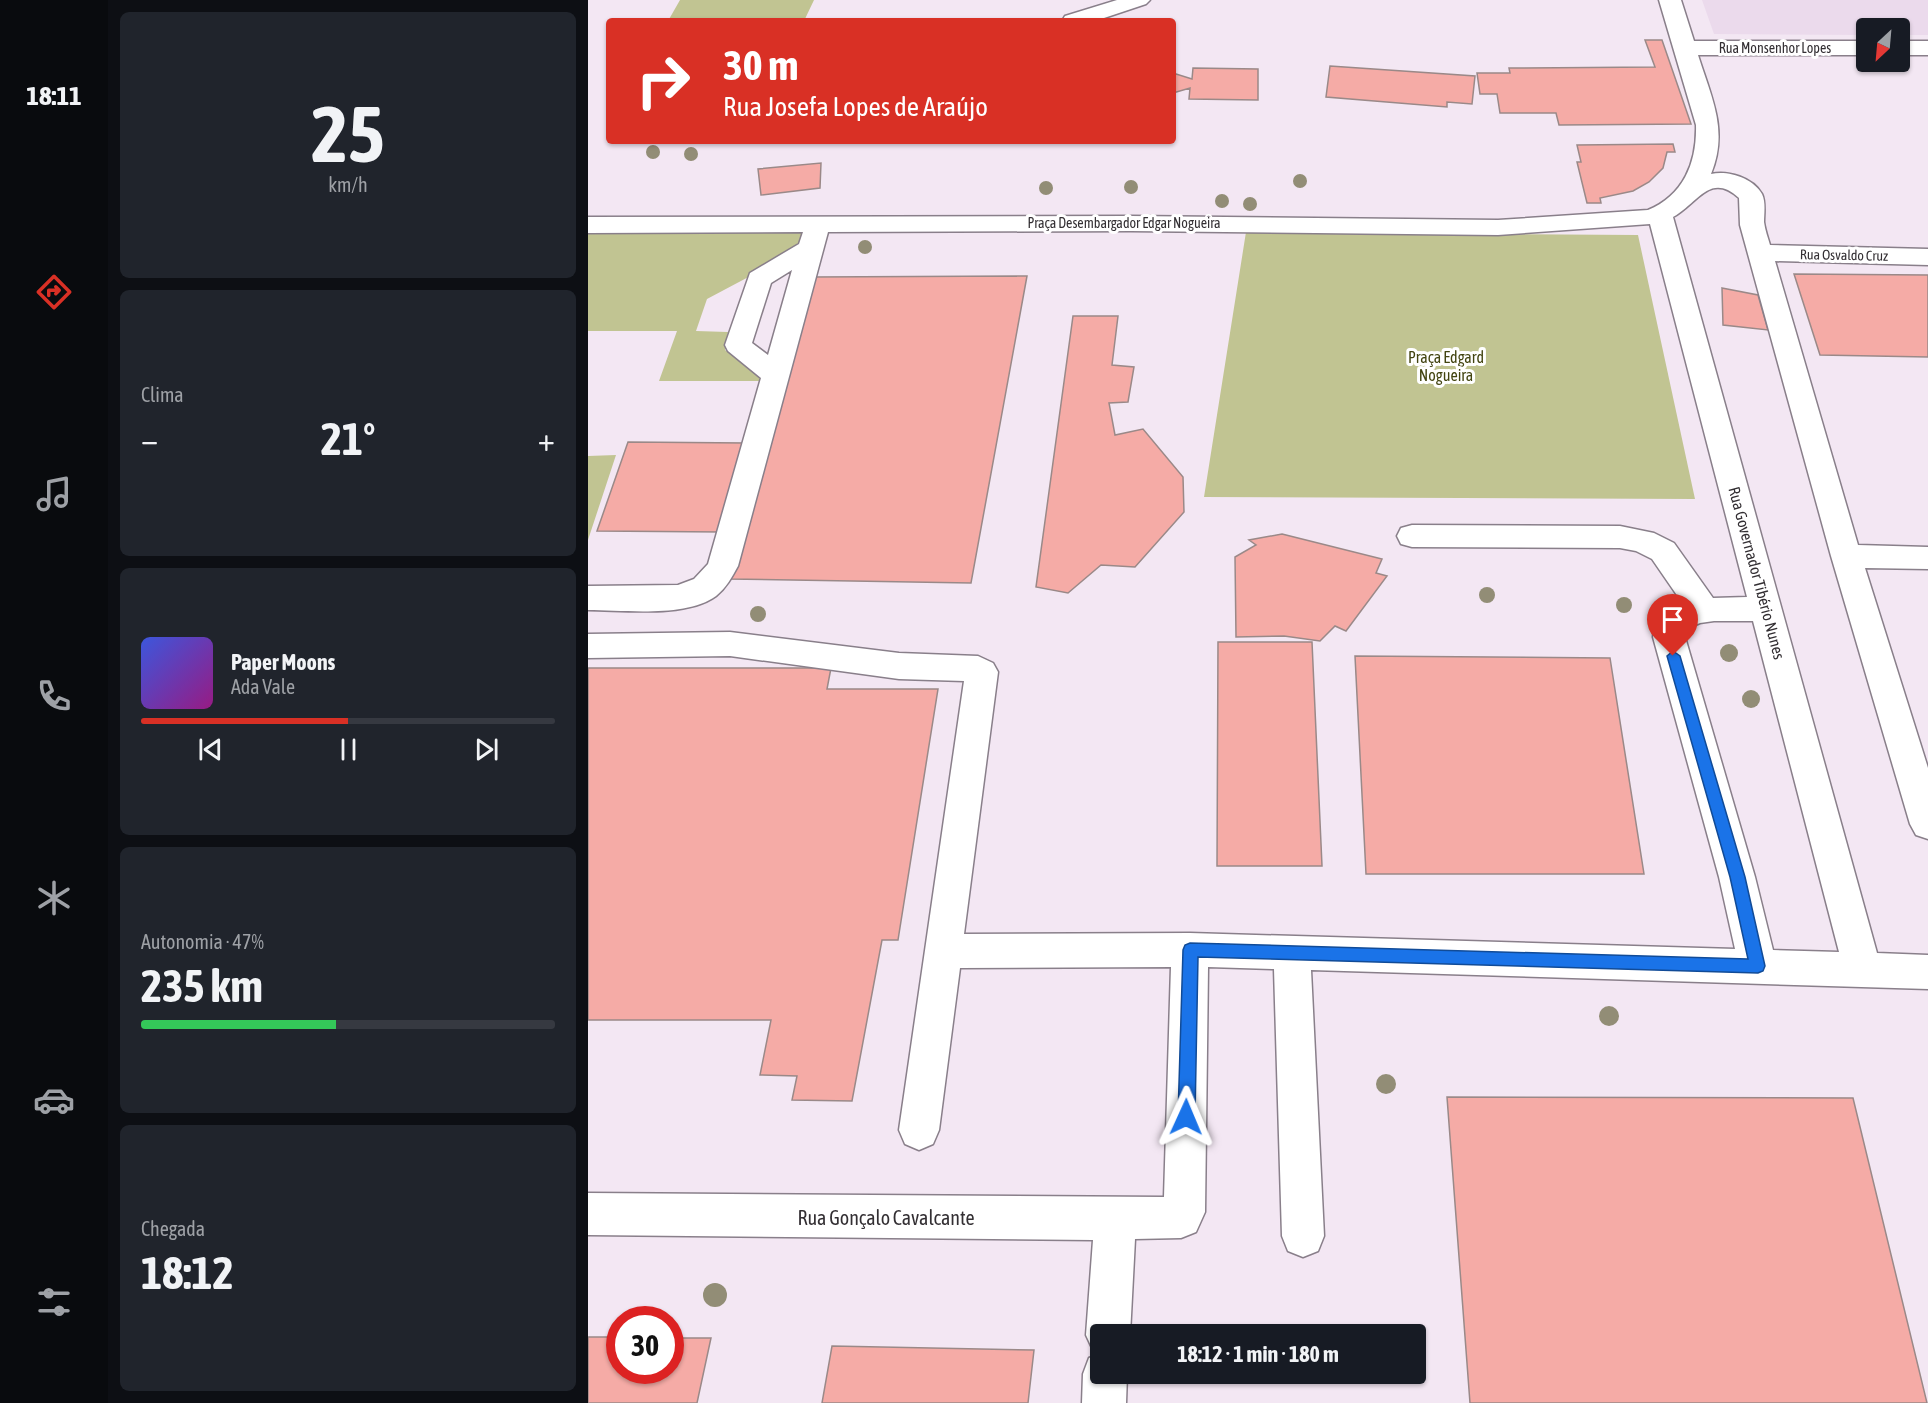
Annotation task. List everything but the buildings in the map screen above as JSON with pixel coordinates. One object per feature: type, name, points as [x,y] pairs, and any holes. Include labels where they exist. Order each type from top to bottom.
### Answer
[{"type":"street","points":[[1082,18],[1139,0]]},
{"type":"street","points":[[1660,214],[1678,202],[1691,189],[1703,164],[1709,138],[1708,124],[1670,0]]},
{"type":"street","name":"Rua Monsenhor Lopes","points":[[1685,48],[1856,48]]},
{"type":"street","points":[[1910,48],[1928,48]]},
{"type":"street","points":[[1691,189],[1711,180],[1725,179],[1740,185],[1751,196],[1752,225],[1846,556],[1928,824]]},
{"type":"street","name":"Praça Desembargador Edgar Nogueira","points":[[588,225],[814,236],[1098,222],[1528,226],[1564,225],[1660,214]]},
{"type":"street","name":"Rua Governador Tibério Nunes","points":[[1660,214],[1863,971]]},
{"type":"street","points":[[588,598],[683,597],[699,591],[715,579],[723,566],[814,236]]},
{"type":"street","points":[[775,375],[738,345],[759,279],[814,236]]},
{"type":"street","name":"Rua Osvaldo Cruz","points":[[1761,253],[1928,257]]},
{"type":"street","points":[[1412,536],[1620,537],[1643,541],[1663,551],[1705,610]]},
{"type":"street","points":[[1846,556],[1928,558]]},
{"type":"street","points":[[1758,966],[1737,877],[1669,637],[1670,627],[1681,616],[1705,610],[1767,609]]},
{"type":"street","points":[[588,646],[730,644],[899,666],[981,670],[983,673],[919,1130]]},
{"type":"street","points":[[944,951],[1190,950],[1928,972]]},
{"type":"street","name":"Rua Gonçalo Cavalcante","points":[[588,1214],[1115,1219],[1176,1218],[1183,1215],[1190,950]]},
{"type":"street","points":[[1292,953],[1303,1236]]},
{"type":"street","points":[[1109,1324],[1115,1219]]},
{"type":"street","points":[[1104,1403],[1105,1384]]},
{"type":"shaded area","points":[[1702,0],[1928,0],[1928,35],[1910,35],[1910,18],[1856,18],[1856,35],[1714,34]]},
{"type":"green space","points":[[680,0],[814,0],[805,18],[670,18]]},
{"type":"green space","points":[[810,231],[805,247],[707,299],[696,331],[728,332],[725,350],[769,381],[659,381],[677,331],[588,331],[588,232]]},
{"type":"green space","name":"Praça Edgard Nogueira","points":[[1246,232],[1638,235],[1695,499],[1204,497]]},
{"type":"green space","points":[[616,455],[588,540],[588,456]]},
{"type":"route","points":[[1186,1117],[1190,950],[1758,966],[1737,877],[1673,656]]}]
